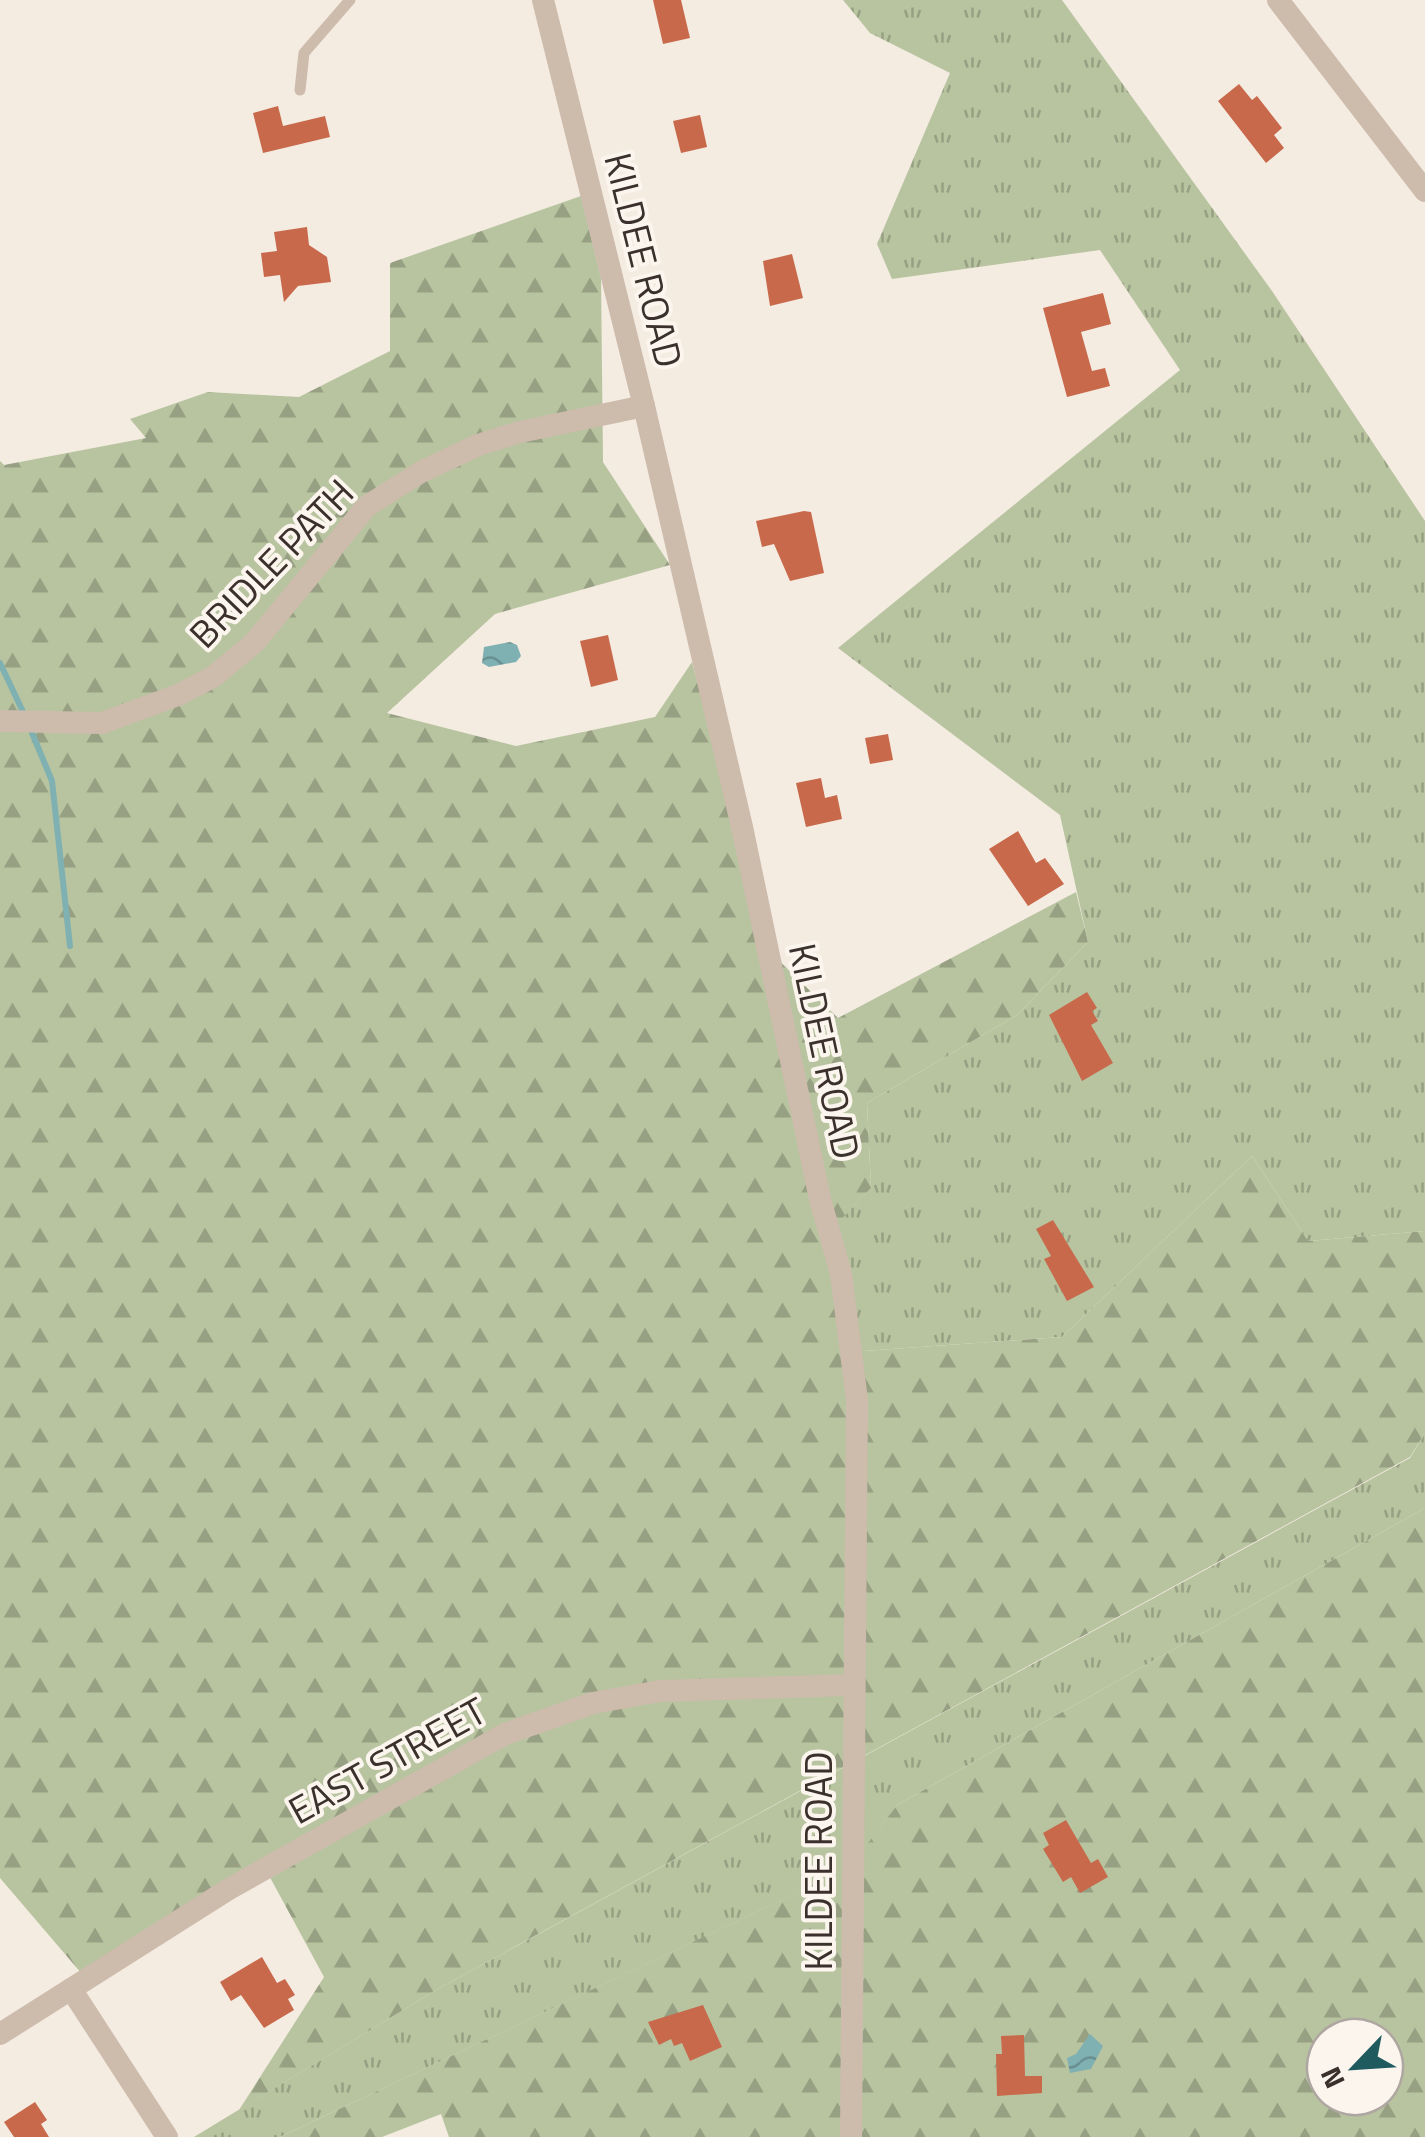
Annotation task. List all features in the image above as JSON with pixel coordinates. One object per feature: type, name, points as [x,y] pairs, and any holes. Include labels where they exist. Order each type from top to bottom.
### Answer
[{"type":"street","name":"KILDEE ROAD","points":[[544,0],[644,406],[742,827],[820,1199],[841,1274],[856,1400],[850,2137]]},
{"type":"street","points":[[1278,0],[1425,191]]},
{"type":"street","name":"BRIDLE PATH","points":[[2,721],[102,723],[178,695],[213,677],[254,643],[366,506],[420,472],[478,445],[520,432],[644,406]]},
{"type":"street","name":"EAST STREET","points":[[0,2034],[367,1808],[505,1734],[552,1715],[660,1691],[854,1685]]},
{"type":"street","points":[[72,1989],[167,2137]]},
{"type":"lane","points":[[300,90],[304,53],[350,0]]},
{"type":"green space","points":[[843,0],[1062,0],[1272,291],[1425,521],[1425,1231],[1308,1241],[1252,1156],[1062,1337],[850,1352],[832,1228],[871,1188],[867,1103],[1017,1015],[1088,942],[1060,815],[838,648],[1180,370],[1100,250],[892,279],[877,244],[950,73],[870,33]]},
{"type":"green space","points":[[581,196],[601,278],[603,462],[670,565],[495,614],[387,713],[516,746],[655,717],[692,662],[768,950],[838,1018],[1076,892],[1088,942],[1017,1015],[867,1103],[871,1188],[833,1228],[850,1352],[1062,1337],[1252,1156],[1308,1241],[1425,1231],[1425,1433],[1410,1457],[436,1990],[239,2110],[324,1977],[266,1870],[88,1981],[0,1878],[0,461],[4,465],[146,438],[130,419],[208,392],[299,397],[390,351],[390,263]]},
{"type":"green space","points":[[1425,1433],[1425,1508],[897,1805],[850,1868],[280,2137],[194,2137],[436,1990],[1410,1458]]},
{"type":"green space","points":[[1425,1508],[1425,2137],[449,2137],[441,2114],[382,2137],[280,2137],[849,1868],[897,1805]]},
{"type":"water","points":[[510,642],[517,645],[521,656],[516,662],[489,667],[482,663],[484,647]]},
{"type":"water","points":[[1090,2034],[1103,2046],[1091,2069],[1070,2073],[1067,2058],[1076,2054]]},
{"type":"building","points":[[653,0],[681,0],[690,38],[663,44]]},
{"type":"building","points":[[1239,84],[1252,100],[1257,96],[1282,128],[1274,135],[1284,148],[1266,163],[1218,101]]},
{"type":"building","points":[[278,106],[283,126],[325,116],[330,137],[263,153],[253,113]]},
{"type":"building","points":[[700,115],[707,147],[681,153],[673,121]]},
{"type":"building","points":[[307,227],[309,245],[327,257],[331,282],[298,286],[284,302],[280,275],[264,277],[261,253],[277,251],[274,232]]},
{"type":"building","points":[[792,254],[803,298],[770,306],[763,261]]},
{"type":"building","points":[[1103,293],[1111,324],[1081,332],[1092,371],[1105,368],[1110,386],[1067,397],[1043,308]]},
{"type":"building","points":[[811,512],[824,573],[790,581],[774,544],[762,547],[756,521]]},
{"type":"building","points":[[608,635],[618,680],[591,687],[580,641]]},
{"type":"building","points":[[888,734],[893,760],[870,764],[865,738]]},
{"type":"building","points":[[821,778],[825,798],[837,795],[842,819],[806,827],[796,783]]},
{"type":"building","points":[[1018,831],[1036,863],[1045,858],[1064,884],[1028,906],[989,849]]},
{"type":"building","points":[[1087,992],[1097,1008],[1092,1011],[1098,1021],[1091,1025],[1113,1063],[1082,1081],[1049,1015]]},
{"type":"building","points":[[1053,1220],[1094,1287],[1067,1301],[1044,1259],[1051,1256],[1036,1229]]},
{"type":"building","points":[[1066,1820],[1091,1863],[1098,1859],[1108,1877],[1080,1893],[1071,1877],[1063,1882],[1043,1849],[1049,1845],[1043,1833]]},
{"type":"building","points":[[262,1957],[277,1983],[285,1979],[295,1995],[288,1999],[294,2010],[264,2028],[241,1995],[231,2001],[220,1982]]},
{"type":"building","points":[[703,2005],[722,2047],[690,2061],[682,2043],[674,2046],[671,2039],[659,2045],[648,2022]]},
{"type":"building","points":[[1024,2035],[1025,2076],[1042,2076],[1042,2093],[997,2096],[996,2054],[1002,2054],[1001,2036]]},
{"type":"building","points":[[35,2102],[47,2120],[41,2124],[49,2137],[14,2137],[4,2122]]},
{"type":"waterway","points":[[0,663],[25,716]]},
{"type":"waterway","points":[[30,728],[52,781],[70,946]]}]
